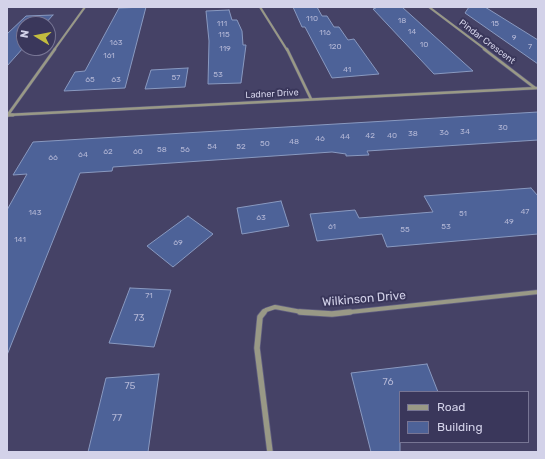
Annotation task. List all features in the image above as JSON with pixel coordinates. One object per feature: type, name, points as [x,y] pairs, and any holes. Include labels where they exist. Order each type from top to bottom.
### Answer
[{"type":"street","points":[[7,116],[85,7]]},
{"type":"street","points":[[260,7],[292,58],[311,99]]},
{"type":"street","name":"Pindar Crescent","points":[[429,7],[537,88]]},
{"type":"street","name":"Ladner Drive","points":[[7,116],[537,88]]},
{"type":"street","name":"Wilkinson Drive","points":[[270,452],[257,348],[260,317],[266,310],[275,307],[305,312],[332,314],[538,292]]},
{"type":"building","points":[[146,7],[125,88],[64,91],[75,72],[85,71],[119,8]]},
{"type":"building","points":[[293,7],[317,7],[322,16],[327,16],[334,27],[339,27],[348,40],[354,39],[379,74],[332,78],[305,27],[302,27]]},
{"type":"building","points":[[375,7],[402,7],[473,71],[434,74],[373,9],[376,8]]},
{"type":"building","points":[[469,7],[485,7],[538,40],[538,64],[465,13]]},
{"type":"building","points":[[229,10],[232,20],[237,20],[242,31],[243,45],[246,45],[241,83],[208,84],[209,41],[206,11]]},
{"type":"building","points":[[53,15],[52,16],[26,16]]},
{"type":"building","points":[[16,25],[16,56],[7,66],[7,34]]},
{"type":"building","points":[[188,68],[185,87],[145,89],[151,70]]},
{"type":"building","points":[[538,112],[538,140],[367,151],[369,155],[346,156],[346,154],[332,152],[113,167],[112,171],[80,173],[7,355],[7,210],[27,174],[13,175],[33,142]]},
{"type":"building","points":[[531,188],[538,196],[538,234],[387,247],[382,234],[317,241],[310,214],[355,210],[359,218],[433,212],[424,196]]},
{"type":"building","points":[[281,201],[289,226],[242,234],[237,208]]},
{"type":"building","points":[[188,216],[213,234],[173,267],[147,246]]},
{"type":"building","points":[[130,288],[171,290],[154,347],[109,343]]},
{"type":"building","points":[[427,364],[438,391],[399,391],[400,452],[371,452],[351,373]]},
{"type":"building","points":[[159,374],[148,452],[88,452],[106,378]]}]
